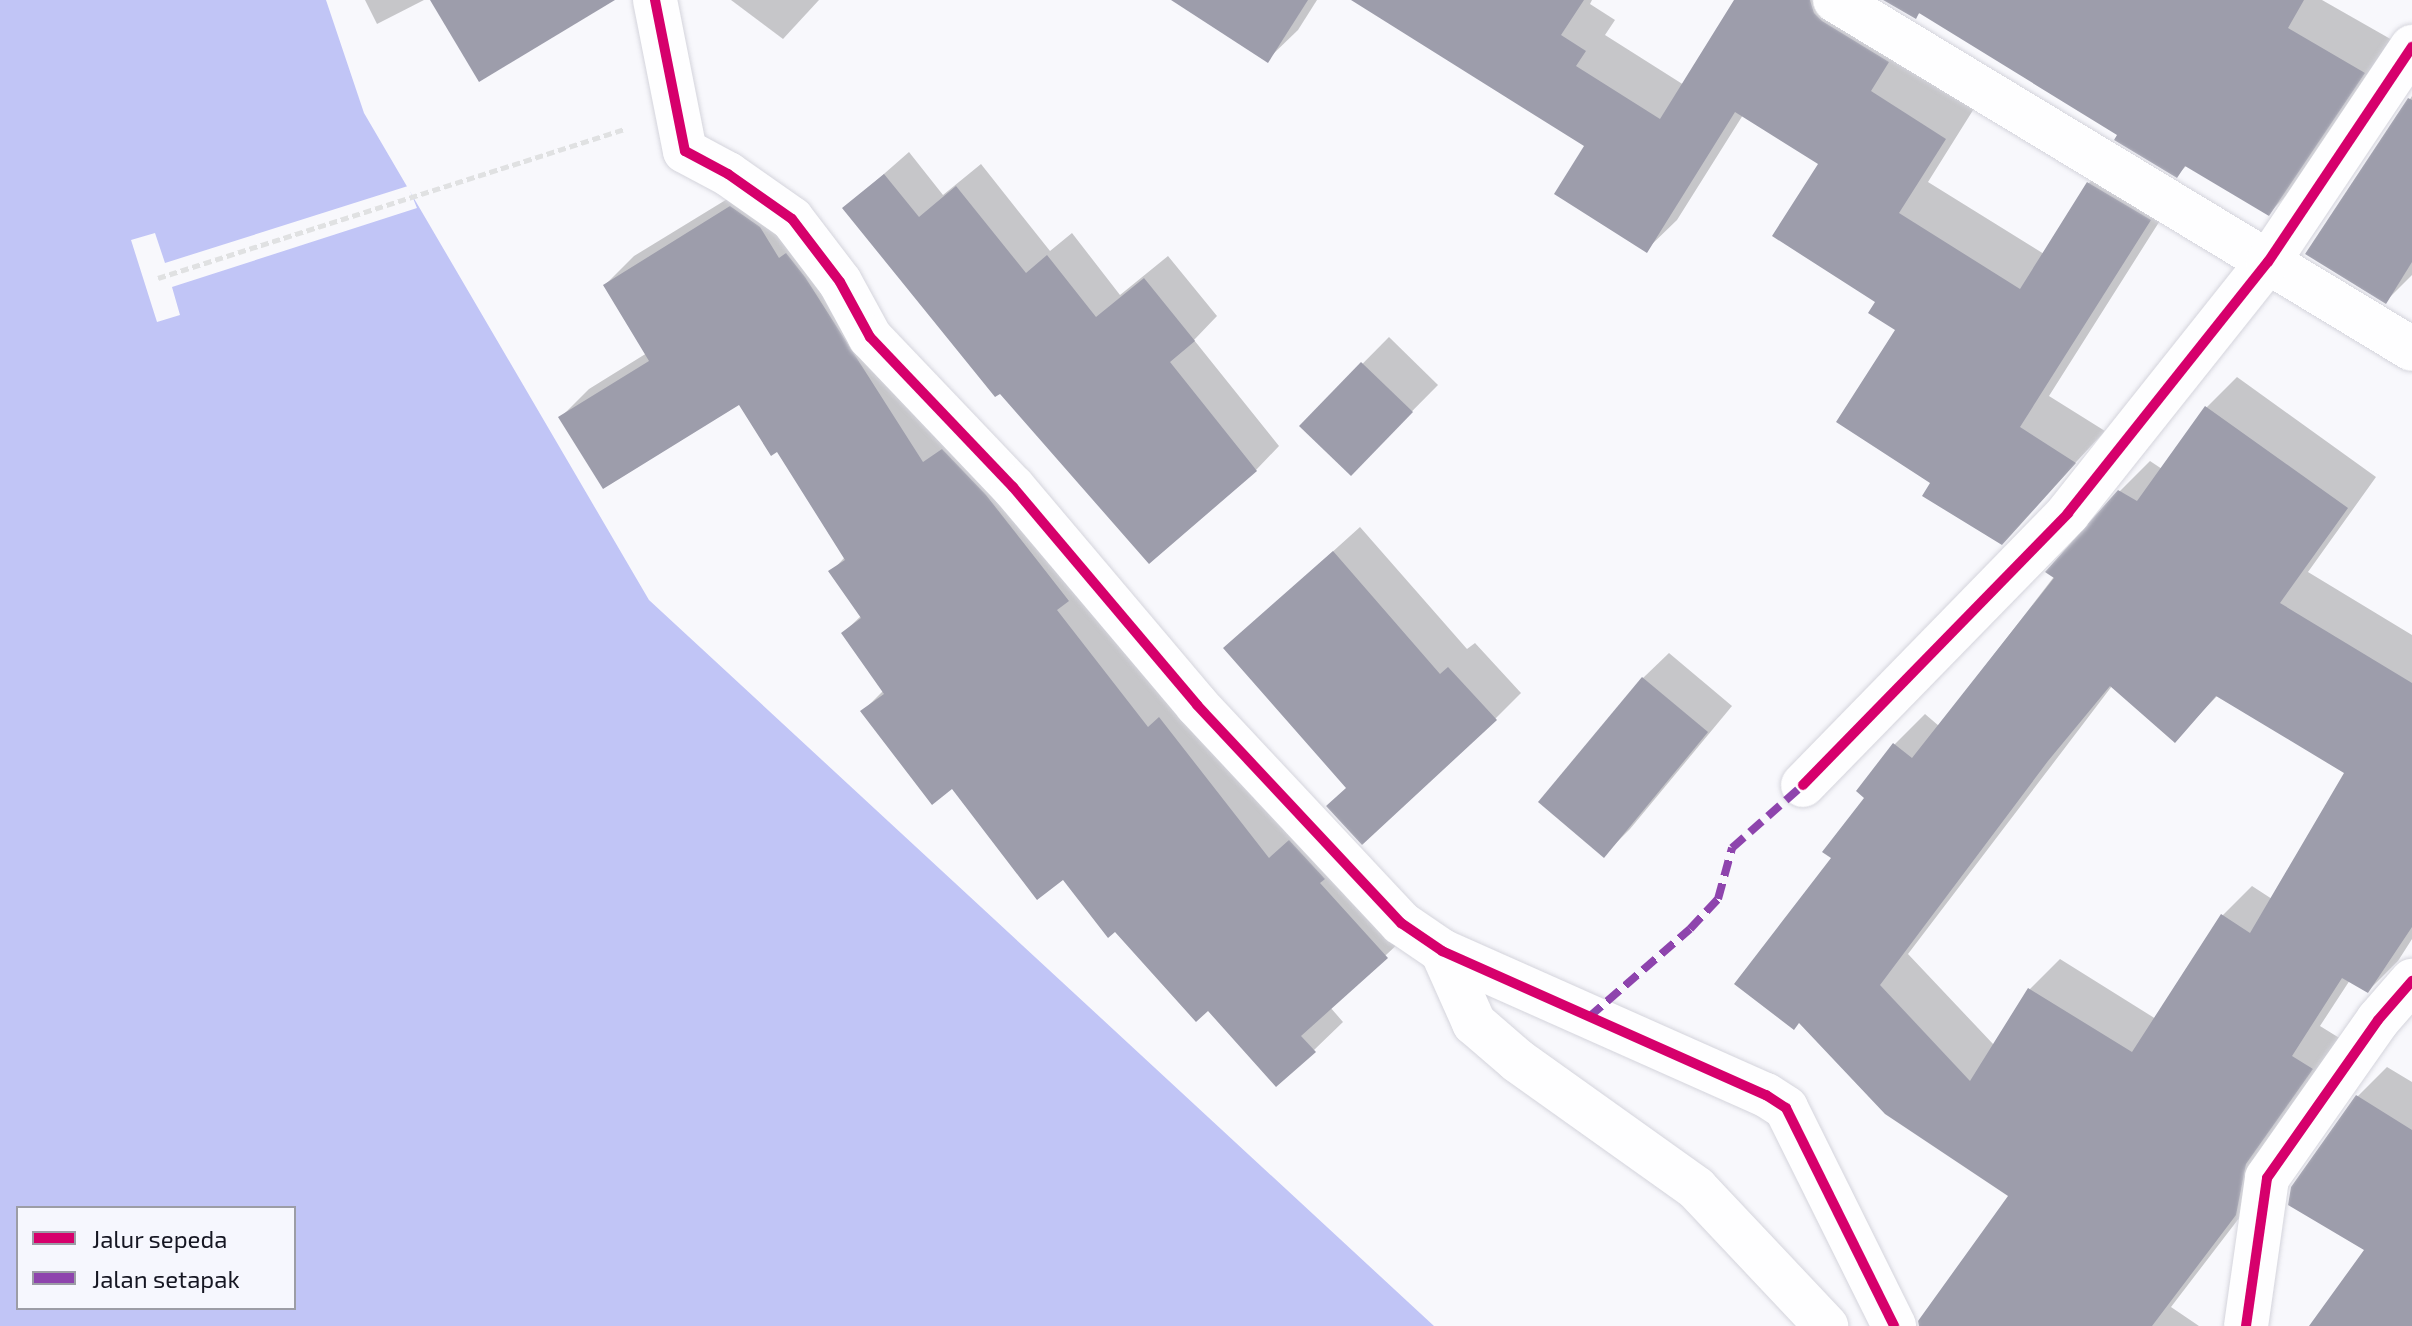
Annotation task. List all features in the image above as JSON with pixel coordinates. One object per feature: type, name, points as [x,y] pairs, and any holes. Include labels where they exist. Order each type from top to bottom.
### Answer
[{"type":"street","points":[[655,0],[685,151],[728,174],[792,219],[840,282],[870,337],[1013,487],[1197,705],[1251,763],[1401,923],[1442,951],[1766,1095],[1786,1108],[1894,1326]]},
{"type":"street","points":[[1835,0],[2412,349]]},
{"type":"street","points":[[1803,785],[2068,513],[2268,262],[2412,47]]},
{"type":"street","points":[[1442,951],[1474,1023],[1518,1061],[1696,1188],[1826,1326]]},
{"type":"street","points":[[2246,1326],[2267,1178],[2378,1020],[2412,981]]},
{"type":"path","points":[[158,278],[677,112]]},
{"type":"water","points":[[0,0],[326,0],[364,113],[649,600],[1434,1326],[0,1326]]},
{"type":"pier","points":[[408,186],[417,208],[172,287],[180,315],[157,322],[131,240],[155,233],[165,263]]},
{"type":"building","points":[[430,0],[615,0],[479,82]]},
{"type":"building","points":[[1171,0],[1308,0],[1268,63]]},
{"type":"building","points":[[1351,0],[1584,0],[1561,35],[1586,51],[1576,66],[1660,119],[1734,0],[1810,0],[1814,13],[1822,21],[1889,62],[1871,91],[1946,139],[1899,213],[2020,289],[2087,182],[2151,220],[2020,427],[2076,463],[2002,545],[1922,496],[1930,483],[1836,422],[1895,330],[1868,313],[1875,302],[1772,236],[1818,164],[1735,112],[1647,253],[1554,194],[1584,146]]},
{"type":"building","points":[[1883,0],[2304,0],[2288,28],[2365,73],[2269,216],[2185,166],[2177,178],[2114,140],[2117,135],[1919,13],[1916,19]]},
{"type":"building","points":[[2408,98],[2412,100],[2412,262],[2386,304],[2305,254]]},
{"type":"building","points":[[884,174],[919,217],[956,186],[1026,273],[1047,255],[1096,317],[1144,278],[1195,341],[1170,362],[1257,471],[1149,564],[1000,394],[995,397],[842,208]]},
{"type":"building","points":[[730,206],[760,227],[779,258],[786,253],[805,277],[923,462],[942,449],[986,495],[1069,601],[1057,610],[1148,727],[1159,717],[1269,858],[1289,840],[1325,879],[1320,883],[1388,958],[1301,1036],[1316,1052],[1276,1087],[1208,1011],[1196,1022],[1115,932],[1108,938],[1063,880],[1037,900],[952,789],[932,805],[860,711],[884,694],[841,633],[861,618],[828,571],[845,560],[777,452],[771,456],[739,405],[603,489],[558,417],[649,361],[603,285]]},
{"type":"building","points":[[1361,362],[1413,412],[1351,476],[1299,426]]},
{"type":"building","points":[[2205,406],[2348,508],[2280,603],[2412,683],[2412,927],[2368,993],[2342,978],[2292,1056],[2313,1069],[2246,1164],[2236,1215],[2152,1326],[1919,1326],[1918,1321],[2008,1196],[1885,1114],[1799,1023],[1794,1030],[1734,984],[1831,858],[1822,852],[1864,798],[1856,791],[1893,743],[1912,758],[2054,578],[2045,572],[2118,490],[2137,501]],"holes":[[[2110,686],[2175,743],[2216,696],[2344,773],[2250,933],[2221,914],[2132,1052],[2028,988],[1970,1081],[1880,985],[2048,761]]]},
{"type":"building","points":[[1333,551],[1440,674],[1448,667],[1497,720],[1362,845],[1326,806],[1346,788],[1223,648]]},
{"type":"building","points":[[1642,677],[1708,732],[1604,858],[1538,802]]},
{"type":"building","points":[[2356,1095],[2412,1130],[2412,1326],[2309,1326],[2364,1250],[2288,1205],[2291,1187]]},
{"type":"marked path","points":[[1589,1017],[1690,929],[1718,899],[1732,848],[1803,785]]},
{"type":"cycle path","points":[[655,0],[685,151],[728,174],[792,219],[840,282],[870,337],[1013,487],[1197,705],[1401,923],[1442,951],[1766,1095],[1786,1108],[1894,1326]]},
{"type":"cycle path","points":[[1803,785],[2068,513],[2268,262],[2412,47]]},
{"type":"cycle path","points":[[2246,1326],[2267,1178],[2378,1020],[2412,981]]}]
